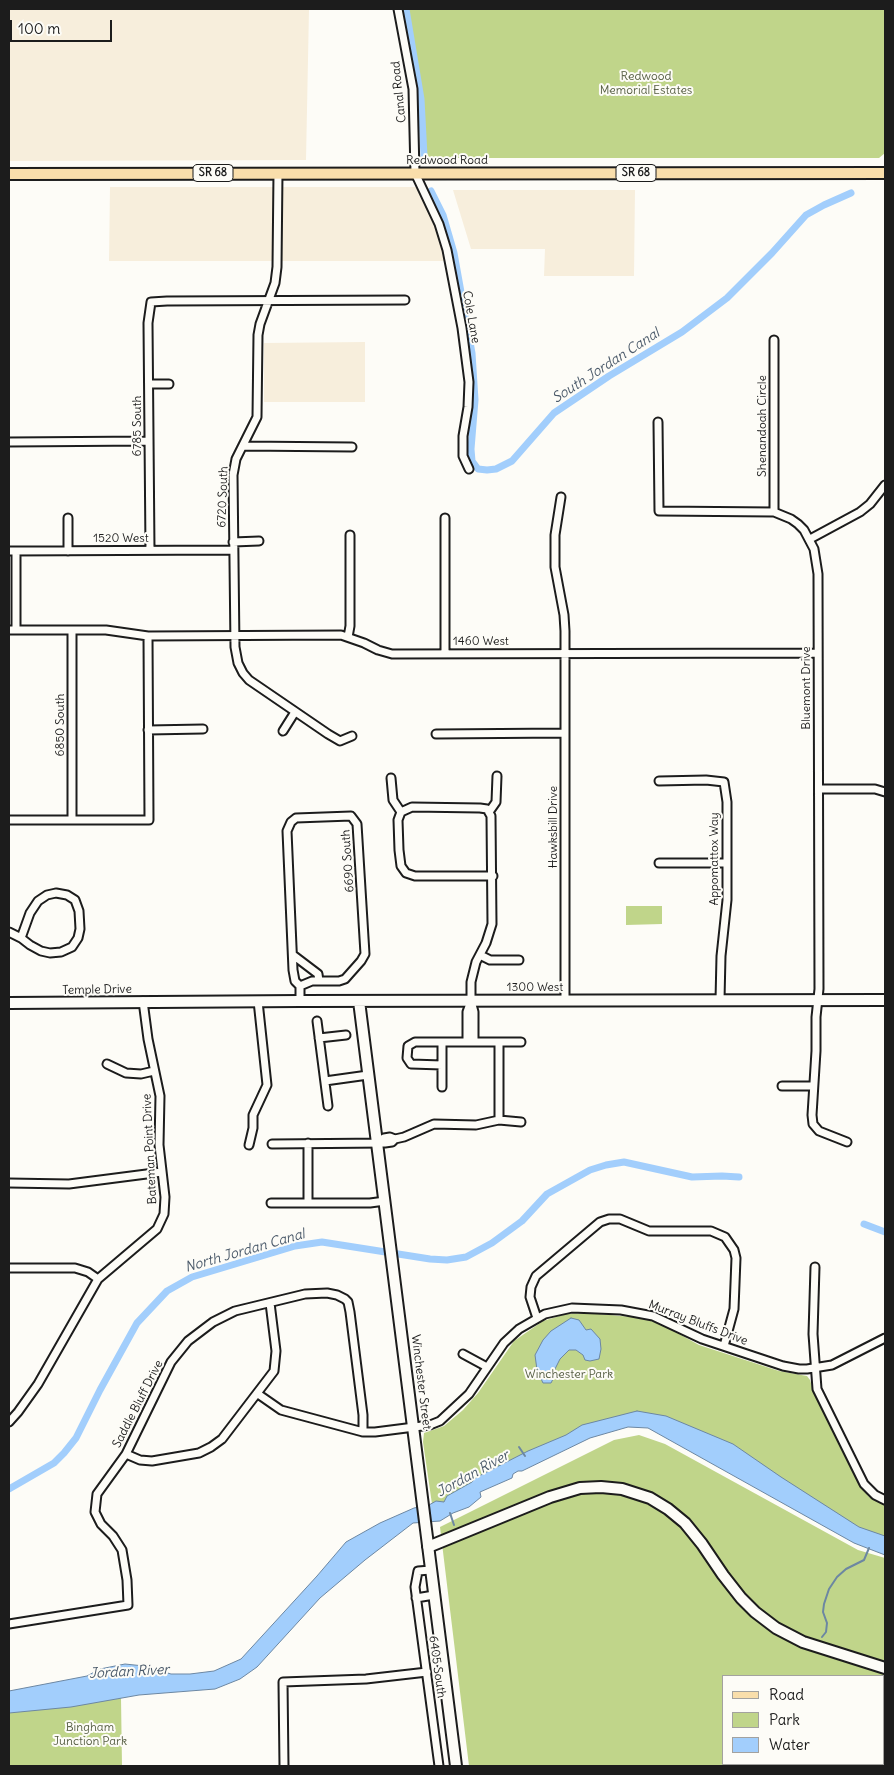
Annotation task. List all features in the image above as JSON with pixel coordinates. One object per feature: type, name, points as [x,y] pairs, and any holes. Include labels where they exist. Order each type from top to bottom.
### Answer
[{"type":"main road","name":"Redwood Road","points":[[9,174],[885,172]]},
{"type":"main road","name":"Winchester Street","points":[[359,1000],[456,1766]]},
{"type":"main road","name":"1300 West","points":[[186,1001],[885,1000]]},
{"type":"main road","name":"Temple Drive","points":[[9,1003],[186,1001]]},
{"type":"main road","points":[[428,1547],[550,1497],[580,1488],[622,1489],[650,1498],[668,1509],[685,1523],[740,1598],[776,1628],[802,1642],[885,1668]]},
{"type":"street","name":"Canal Road","points":[[398,9],[413,89],[415,174]]},
{"type":"street","name":"6720 South","points":[[278,174],[277,267],[275,282],[258,335],[257,417],[236,459],[233,476],[234,635],[236,655],[243,673],[250,680],[295,712],[340,741],[352,736]]},
{"type":"street","name":"Cole Lane","points":[[415,174],[439,224],[453,278],[468,375],[468,407],[463,436],[463,456],[469,469]]},
{"type":"street","name":"6785 South","points":[[150,550],[148,323],[151,302],[167,300],[269,300]]},
{"type":"street","points":[[269,300],[405,300]]},
{"type":"street","name":"Shenandoah Circle","points":[[774,340],[774,512]]},
{"type":"street","points":[[149,384],[169,384]]},
{"type":"street","name":"Bluemont Drive","points":[[658,422],[659,510],[774,512],[791,518],[804,530],[810,539],[818,562],[819,989],[812,1116],[816,1128],[824,1134],[847,1142]]},
{"type":"street","points":[[9,442],[149,442]]},
{"type":"street","points":[[243,446],[352,447]]},
{"type":"street","points":[[810,539],[860,512],[870,504],[885,485]]},
{"type":"street","name":"Hawksbill Drive","points":[[561,497],[555,535],[555,567],[564,615],[565,654],[565,1000]]},
{"type":"street","points":[[68,518],[68,551]]},
{"type":"street","points":[[445,518],[445,654]]},
{"type":"street","points":[[348,637],[350,626],[350,535]]},
{"type":"street","points":[[233,542],[259,541]]},
{"type":"street","name":"1520 West","points":[[12,551],[234,550]]},
{"type":"street","points":[[12,551],[12,630]]},
{"type":"street","name":"1460 West","points":[[12,630],[115,630],[148,636],[334,635],[348,637],[386,653],[818,653]]},
{"type":"street","name":"6850 South","points":[[72,630],[72,820]]},
{"type":"street","points":[[9,820],[149,820],[148,636]]},
{"type":"street","points":[[283,731],[295,712]]},
{"type":"street","points":[[148,730],[203,729]]},
{"type":"street","points":[[436,734],[566,734]]},
{"type":"street","points":[[489,812],[496,802],[497,776]]},
{"type":"street","points":[[392,778],[393,800],[401,812]]},
{"type":"street","name":"Appomattox Way","points":[[659,781],[706,780],[724,782],[727,802],[726,918],[721,956],[720,1000]]},
{"type":"street","points":[[819,789],[874,789],[885,792]]},
{"type":"street","points":[[471,1042],[474,1012],[471,1001],[473,971],[490,934],[492,924],[493,876],[492,819],[489,812],[480,808],[412,807],[401,812],[398,820],[399,850],[401,866],[406,873],[415,876],[493,876]]},
{"type":"street","name":"6690 South","points":[[300,986],[306,982],[338,981],[345,978],[361,961],[364,954],[358,830],[357,824],[351,816],[296,818],[291,822],[287,832],[295,981],[300,986],[300,1000]]},
{"type":"street","points":[[659,863],[727,863]]},
{"type":"street","points":[[9,932],[42,951],[61,952],[72,947],[78,938],[80,929],[79,911],[75,900],[67,895],[56,893],[47,895],[38,901],[30,913],[21,938]]},
{"type":"street","points":[[293,955],[318,974],[319,981]]},
{"type":"street","points":[[480,955],[493,961],[518,960]]},
{"type":"street","points":[[249,1145],[253,1128],[253,1115],[267,1085],[258,1001]]},
{"type":"street","name":"Bateman Point Drive","points":[[9,1422],[38,1384],[98,1279],[157,1229],[164,1214],[166,1205],[159,1145],[161,1107],[143,1002]]},
{"type":"street","points":[[317,1021],[328,1106]]},
{"type":"street","points":[[319,1038],[346,1035]]},
{"type":"street","points":[[442,1065],[410,1064],[407,1054],[410,1044],[415,1042],[521,1042]]},
{"type":"street","points":[[442,1042],[442,1087]]},
{"type":"street","points":[[499,1043],[499,1120]]},
{"type":"street","points":[[107,1064],[126,1073],[141,1074],[154,1071]]},
{"type":"street","points":[[324,1081],[368,1075]]},
{"type":"street","points":[[782,1086],[813,1086]]},
{"type":"street","points":[[272,1144],[378,1142],[384,1138],[390,1137],[395,1139],[404,1137],[434,1124],[476,1125],[499,1120],[521,1122]]},
{"type":"street","points":[[308,1143],[308,1203]]},
{"type":"street","points":[[9,1183],[69,1184],[162,1172]]},
{"type":"street","points":[[271,1203],[370,1203],[385,1201]]},
{"type":"street","points":[[537,1318],[530,1296],[531,1287],[536,1276],[600,1222],[609,1219],[620,1219],[649,1231],[711,1231],[725,1237],[730,1243],[736,1258],[735,1304],[724,1346]]},
{"type":"street","points":[[815,1267],[813,1334],[816,1383],[821,1399],[864,1484],[875,1495],[885,1500]]},
{"type":"street","points":[[9,1268],[75,1268],[88,1272],[98,1279]]},
{"type":"street","name":"Saddle Bluff Drive","points":[[9,1624],[128,1605],[127,1580],[122,1550],[113,1536],[101,1524],[95,1512],[98,1490],[126,1454],[165,1374],[178,1353],[188,1341],[206,1326],[227,1314],[305,1294],[322,1292],[337,1295],[348,1302],[363,1415],[363,1432]]},
{"type":"street","points":[[126,1454],[140,1460],[152,1461],[205,1451],[222,1439],[272,1376],[276,1365],[270,1303]]},
{"type":"street","name":"Murray Bluffs Drive","points":[[258,1394],[281,1410],[363,1432],[414,1428],[435,1424],[469,1394],[512,1334],[537,1318],[554,1311],[572,1308],[640,1312],[665,1320],[702,1339],[792,1368],[815,1368],[832,1365],[885,1338]]},
{"type":"street","points":[[463,1354],[487,1367]]},
{"type":"street","name":"6405 South","points":[[431,1570],[418,1572],[415,1587],[439,1766]]},
{"type":"street","points":[[416,1598],[434,1595]]},
{"type":"street","points":[[284,1766],[283,1682],[366,1679],[427,1672]]},
{"type":"shaded area","points":[[9,9],[309,9],[306,160],[9,161]]},
{"type":"shaded area","points":[[110,187],[416,187],[436,223],[444,261],[109,261]]},
{"type":"shaded area","points":[[453,190],[635,190],[634,276],[544,276],[545,249],[471,249]]},
{"type":"shaded area","points":[[365,342],[365,402],[264,402],[264,343]]},
{"type":"green space","name":"Redwood Memorial Estates","points":[[406,9],[885,9],[885,153],[879,158],[427,158],[422,95],[414,42]]},
{"type":"green space","points":[[626,906],[662,906],[662,924],[626,925]]},
{"type":"green space","name":"Winchester Park","points":[[589,1313],[642,1318],[663,1325],[699,1345],[779,1371],[807,1376],[815,1396],[863,1489],[869,1497],[885,1505],[885,1541],[655,1421],[599,1426],[433,1511],[423,1442],[424,1433],[444,1426],[463,1410],[478,1393],[514,1341],[543,1321],[566,1314]]},
{"type":"green space","points":[[639,1435],[665,1444],[858,1550],[885,1558],[885,1766],[469,1766],[440,1527],[614,1440]]},
{"type":"green space","name":"Bingham Junction Park","points":[[121,1698],[122,1766],[9,1766],[9,1713]]},
{"type":"water","points":[[571,1318],[579,1320],[586,1330],[591,1329],[600,1339],[599,1359],[585,1360],[583,1355],[576,1350],[569,1350],[560,1359],[551,1383],[543,1383],[537,1370],[535,1355],[543,1340],[551,1331]]},
{"type":"water","name":"Jordan River","points":[[637,1411],[666,1416],[733,1444],[859,1527],[885,1536],[885,1555],[854,1543],[648,1428],[628,1427],[590,1438],[522,1471],[518,1471],[513,1474],[512,1478],[480,1492],[481,1497],[469,1507],[453,1513],[440,1521],[413,1523],[320,1598],[257,1667],[240,1679],[215,1689],[139,1695],[71,1707],[9,1713],[9,1691],[87,1676],[100,1669],[125,1664],[144,1666],[171,1674],[190,1674],[214,1671],[241,1659],[346,1542],[380,1523],[414,1508],[429,1505],[436,1501],[444,1502],[447,1496],[472,1482],[477,1477],[528,1451],[566,1435],[582,1425]]},
{"type":"waterway","name":"South Jordan Canal","points":[[406,9],[421,99],[424,156]]},
{"type":"waterway","name":"South Jordan Canal","points":[[431,191],[443,215],[454,253],[472,353],[475,400],[471,449],[472,461],[478,469],[487,470],[496,469],[512,461],[554,413],[609,376],[682,332],[727,298],[772,253],[806,215],[851,193]]},
{"type":"waterway","name":"North Jordan Canal","points":[[9,1489],[54,1463],[64,1453],[76,1438],[137,1323],[167,1291],[192,1277],[295,1246],[322,1242],[430,1259],[447,1260],[466,1257],[492,1243],[522,1221],[547,1194],[590,1170],[606,1165],[624,1162],[692,1177],[739,1177]]},
{"type":"waterway","name":"North Jordan Canal","points":[[864,1224],[885,1232]]},
{"type":"waterway","points":[[519,1447],[525,1456]]},
{"type":"waterway","points":[[450,1513],[454,1525]]},
{"type":"waterway","points":[[822,1637],[826,1632],[827,1623],[823,1612],[829,1589],[837,1577],[846,1569],[864,1560],[869,1548]]}]
